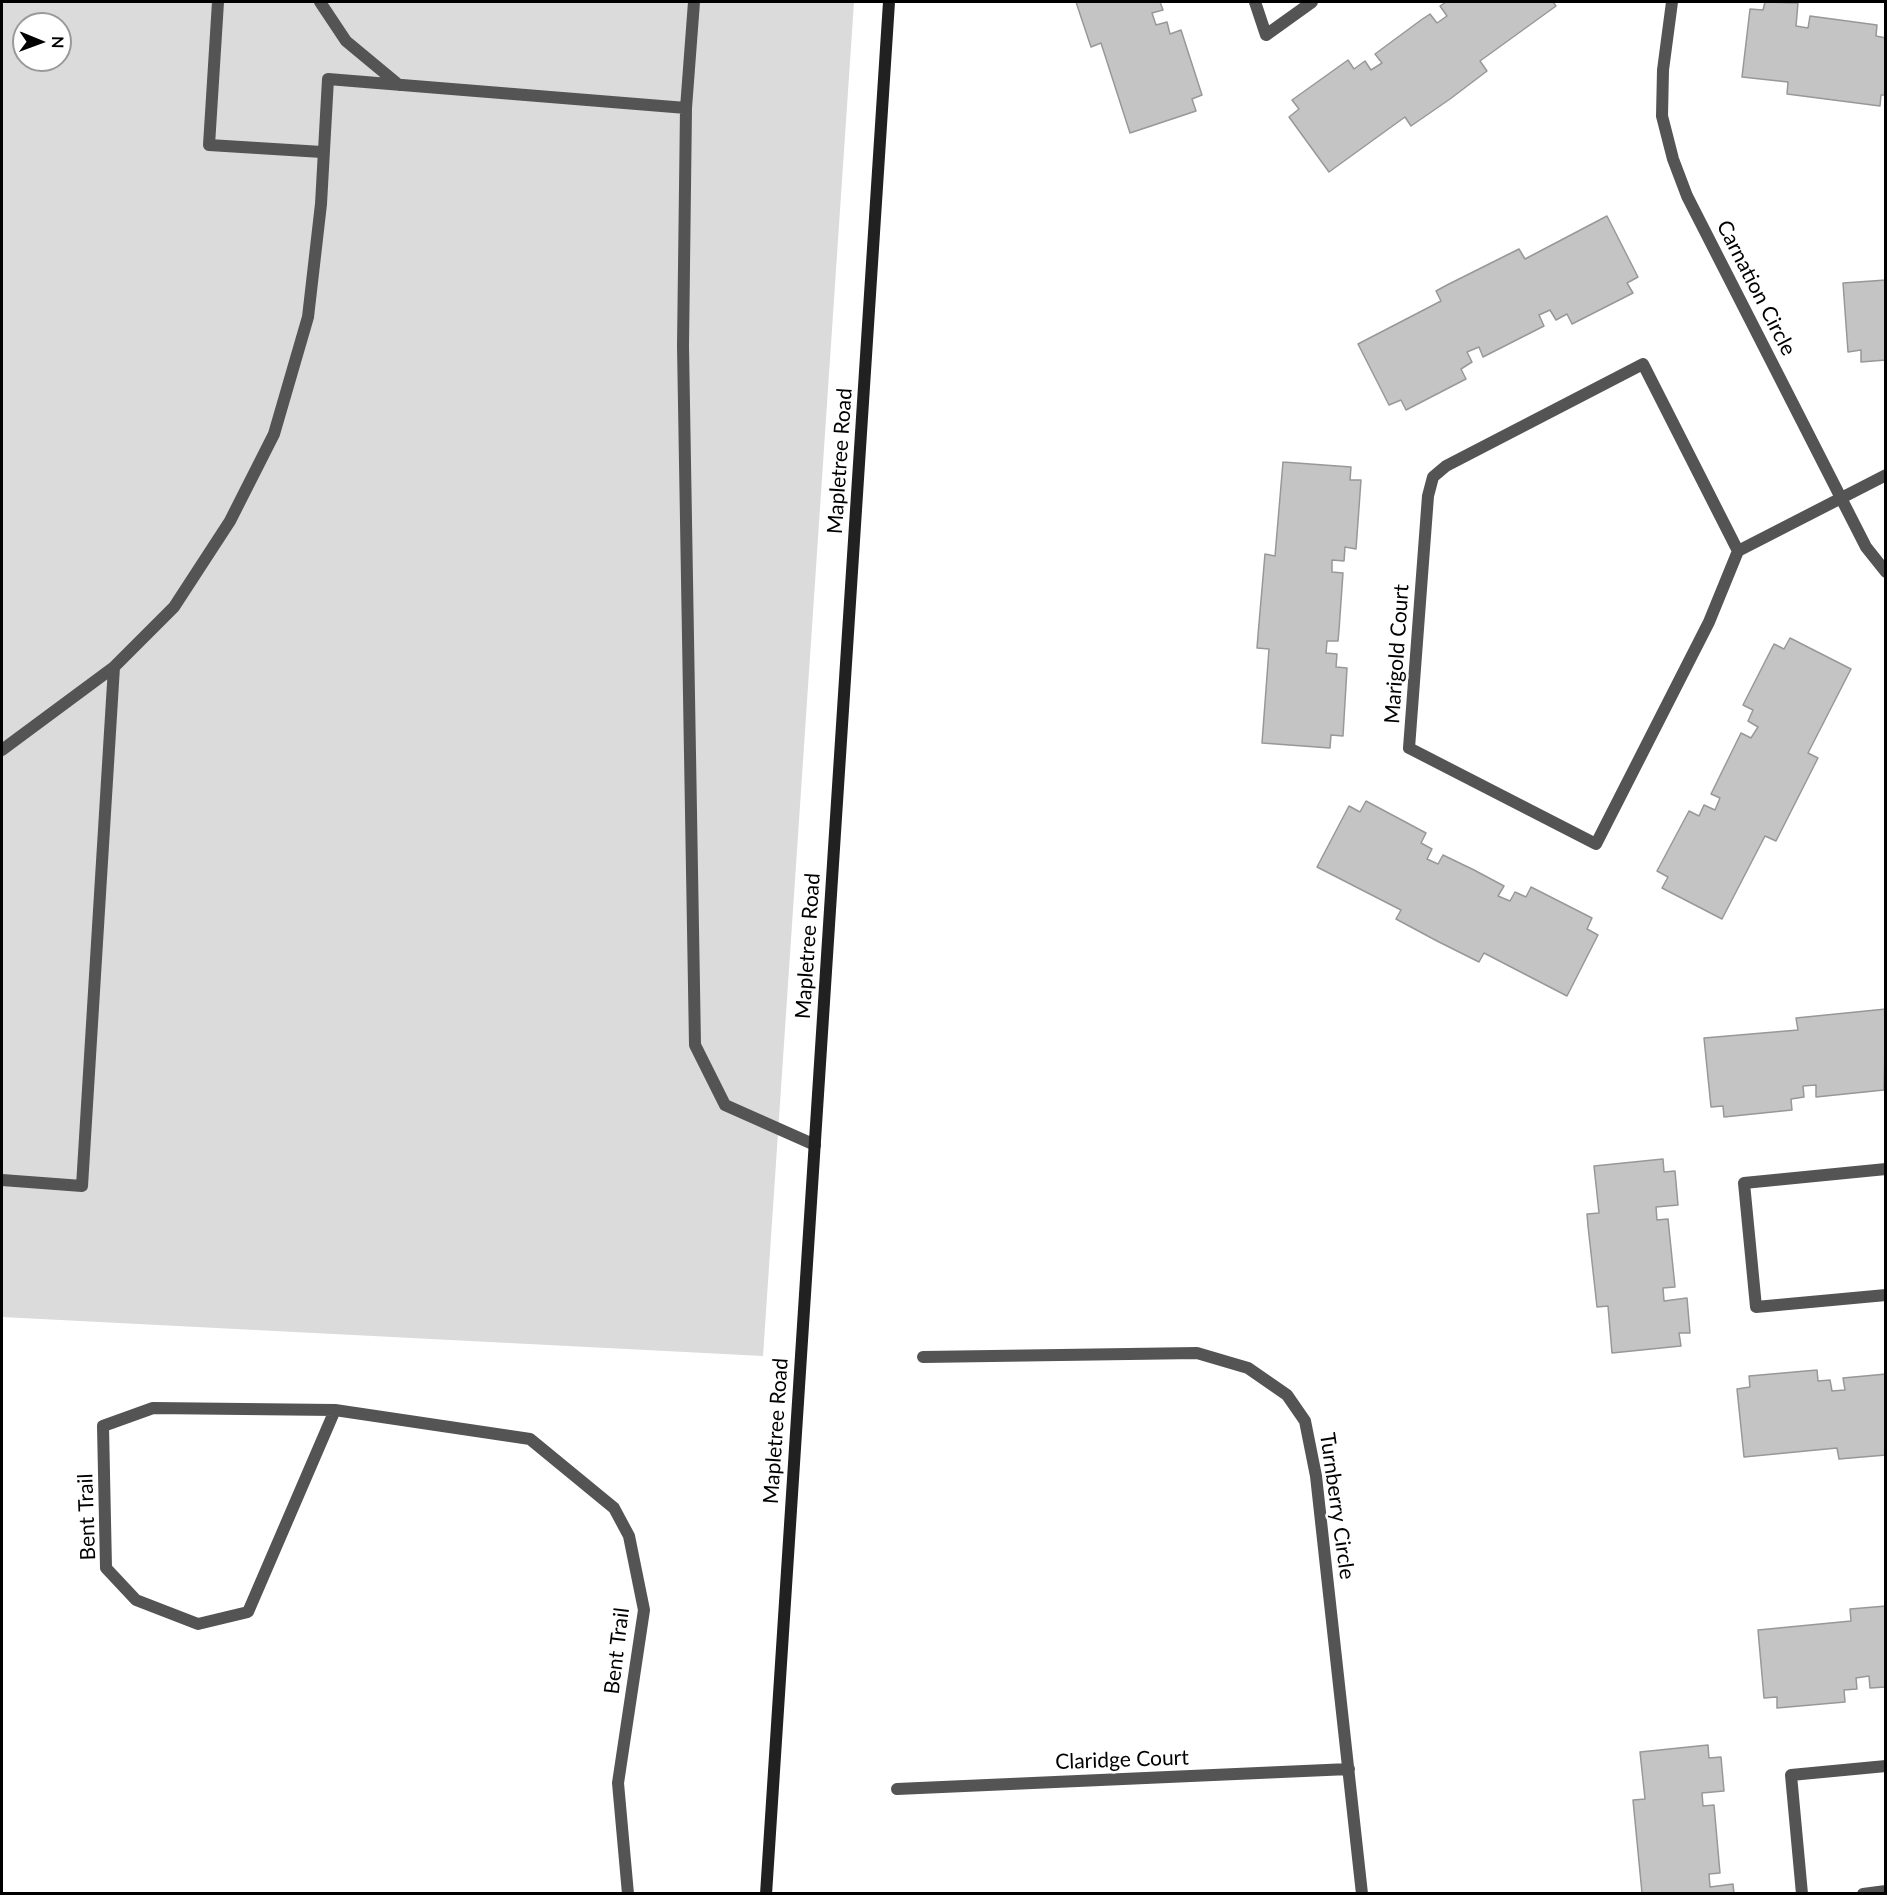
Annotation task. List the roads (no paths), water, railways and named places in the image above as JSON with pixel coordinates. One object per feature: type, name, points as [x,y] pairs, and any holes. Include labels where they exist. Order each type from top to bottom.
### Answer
[{"type":"street","points":[[218,2],[209,145],[322,152]]},
{"type":"street","points":[[320,2],[346,41],[399,85]]},
{"type":"street","points":[[694,2],[686,108],[683,346],[695,1045],[725,1106],[815,1145]]},
{"type":"street","name":"Mapletree Road","points":[[766,1893],[889,2]]},
{"type":"street","points":[[1255,2],[1266,35],[1312,2]]},
{"type":"street","name":"Carnation Circle","points":[[1672,2],[1663,70],[1662,116],[1673,159],[1687,196],[1841,498],[1866,546],[1886,572]]},
{"type":"street","points":[[2,750],[114,667],[174,607],[231,521],[274,434],[308,317],[321,204],[322,152],[328,79],[686,108]]},
{"type":"street","name":"Marigold Court","points":[[1643,364],[1738,551],[1709,622],[1596,844],[1410,748],[1428,496],[1433,477],[1446,466],[1643,364]]},
{"type":"street","points":[[1738,551],[1886,475]]},
{"type":"street","points":[[2,1180],[81,1186],[114,667]]},
{"type":"street","points":[[1886,1169],[1744,1183],[1756,1307],[1886,1295]]},
{"type":"street","name":"Turnberry Circle","points":[[923,1357],[1197,1353],[1248,1368],[1287,1395],[1305,1420],[1316,1476],[1362,1893]]},
{"type":"street","name":"Bent Trail","points":[[334,1410],[248,1612],[198,1624],[136,1600],[106,1568],[103,1426],[153,1408],[334,1410],[530,1439],[614,1508],[629,1536],[644,1610],[618,1783],[628,1893]]},
{"type":"street","points":[[1802,1893],[1791,1776],[1886,1766]]},
{"type":"street","name":"Claridge Court","points":[[897,1789],[1349,1769]]},
{"type":"street","points":[[1863,1893],[1886,1891]]}]
